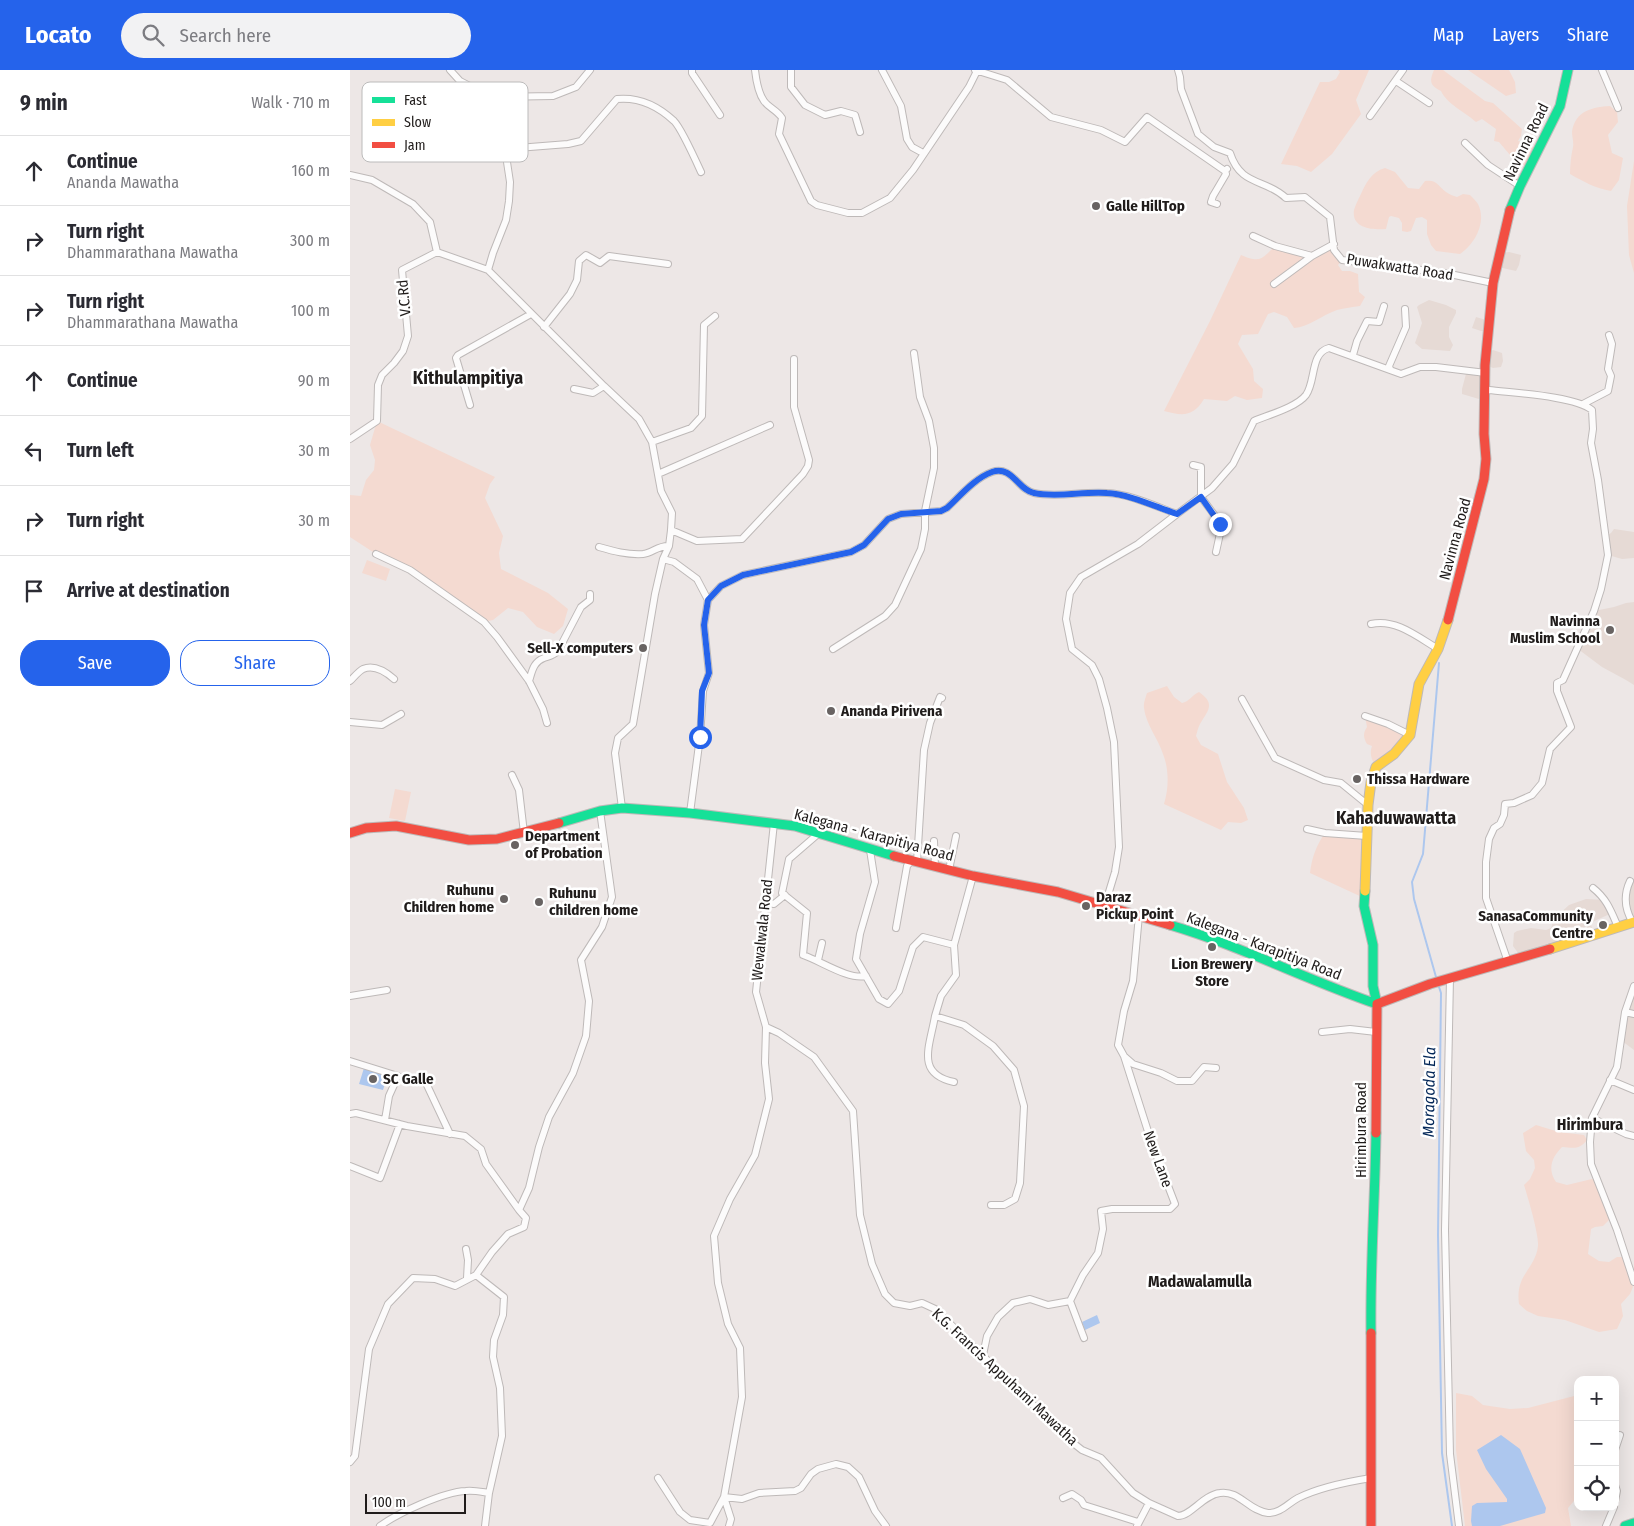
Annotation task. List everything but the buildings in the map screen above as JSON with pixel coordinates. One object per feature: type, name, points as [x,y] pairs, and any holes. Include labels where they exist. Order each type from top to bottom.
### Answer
[{"type":"main road","name":"Navinna Road","points":[[1410,735],[1419,684],[1438,649],[1446,627],[1484,479],[1486,459],[1484,434],[1485,391],[1493,284],[1508,215],[1520,186],[1560,106],[1568,70]]},
{"type":"main road","points":[[1410,735],[1394,754],[1376,767],[1371,782],[1368,805],[1364,906],[1374,945],[1373,986],[1377,1004],[1430,984],[1508,962],[1634,922]]},
{"type":"main road","name":"Kalegana - Karapitiya Road","points":[[350,833],[366,828],[396,826],[469,840],[497,839],[600,811],[622,808],[690,813],[794,826],[870,850],[973,876],[1058,892],[1139,915],[1197,933],[1342,992],[1377,1004]]},
{"type":"main road","name":"Hirimbura Road","points":[[1371,1526],[1370,1290],[1374,1203],[1377,1004]]},
{"type":"main road","points":[[1625,1526],[1634,1523]]},
{"type":"street","points":[[450,70],[462,82]]},
{"type":"street","points":[[528,96],[554,96],[576,87],[590,70]]},
{"type":"street","points":[[692,70],[692,73],[720,115]]},
{"type":"street","points":[[755,70],[764,102],[778,111],[782,118],[778,134],[811,201],[816,205],[848,213],[862,213],[890,198],[913,170],[969,87],[976,71],[1007,80],[1051,117],[1100,130],[1125,142],[1147,117],[1225,170]]},
{"type":"street","points":[[791,70],[791,87],[805,105],[826,115],[841,111],[855,115],[860,132]]},
{"type":"street","points":[[882,70],[901,106],[908,139],[912,147],[923,153]]},
{"type":"street","name":"Puwakwatta Road","points":[[1178,70],[1181,89],[1198,134],[1214,147],[1230,153],[1234,164],[1248,179],[1280,193],[1286,198],[1305,197],[1330,217],[1334,250],[1342,260],[1445,274],[1493,284]]},
{"type":"street","points":[[1370,116],[1403,70]]},
{"type":"street","points":[[1602,70],[1618,108]]},
{"type":"street","points":[[1396,82],[1429,103]]},
{"type":"street","points":[[528,147],[581,141],[617,99],[626,98],[646,102],[675,122],[701,172]]},
{"type":"street","points":[[1465,143],[1488,165],[1520,186]]},
{"type":"street","points":[[488,270],[492,253],[506,220],[510,182],[507,162]]},
{"type":"street","points":[[1225,170],[1234,164]]},
{"type":"street","points":[[1217,204],[1211,202],[1226,174],[1225,170]]},
{"type":"street","points":[[350,175],[372,180],[413,204],[430,222],[437,252],[488,270],[639,419],[652,442],[661,491],[672,513],[671,530],[669,546],[663,559],[655,594],[633,724],[618,738],[615,753],[622,808]]},
{"type":"street","points":[[1253,236],[1275,246],[1312,256]]},
{"type":"street","points":[[1274,284],[1312,256],[1334,244]]},
{"type":"street","name":"V.C.Rd","points":[[350,439],[376,421],[378,385],[382,375],[403,351],[408,336],[402,270],[437,252]]},
{"type":"street","points":[[544,327],[570,294],[577,280],[579,261],[586,254],[600,263],[609,256],[668,264]]},
{"type":"street","points":[[1353,355],[1357,340],[1367,321],[1379,322],[1384,306]]},
{"type":"street","points":[[1390,370],[1389,366],[1406,327],[1405,309]]},
{"type":"street","points":[[470,405],[456,358],[458,355],[531,314]]},
{"type":"street","points":[[652,442],[691,428],[702,416],[704,325],[714,316]]},
{"type":"street","points":[[1583,404],[1608,391],[1611,376],[1608,369],[1612,344],[1609,335]]},
{"type":"street","points":[[1106,905],[1115,872],[1118,848],[1114,742],[1108,708],[1100,680],[1092,665],[1072,649],[1066,619],[1070,593],[1081,577],[1138,544],[1212,488],[1233,464],[1254,421],[1302,400],[1308,392],[1319,354],[1324,349],[1330,348],[1353,355],[1401,374],[1420,367],[1486,373]]},
{"type":"street","points":[[833,649],[885,616],[895,605],[921,549],[925,529],[925,511],[934,468],[934,448],[929,420],[920,397],[914,353]]},
{"type":"street","points":[[671,530],[698,541],[742,539],[804,474],[809,460],[794,407],[794,359]]},
{"type":"street","points":[[574,389],[593,393],[604,386]]},
{"type":"street","points":[[1485,391],[1529,394],[1583,404],[1592,410],[1594,429],[1591,443],[1608,551],[1601,589],[1578,649],[1563,680],[1558,683],[1557,691],[1571,727],[1550,750],[1542,783],[1532,795],[1514,803],[1505,804],[1500,824],[1494,828],[1488,839],[1486,898],[1508,962]]},
{"type":"street","points":[[658,474],[770,425]]},
{"type":"street","points":[[1193,465],[1200,467],[1201,497],[1222,529],[1216,552]]},
{"type":"street","points":[[690,813],[700,737],[702,691],[709,673],[704,625],[708,600],[721,586],[743,575],[851,552],[864,545],[888,519],[901,514],[941,511],[947,508],[980,478],[993,471],[1008,472],[1031,493],[1108,493],[1177,514]]},
{"type":"street","points":[[599,547],[620,553],[644,554],[663,546],[669,546]]},
{"type":"street","points":[[376,554],[410,570],[484,622],[529,681],[543,709],[547,723]]},
{"type":"street","points":[[663,559],[674,562],[697,579],[708,600]]},
{"type":"street","points":[[529,681],[534,666],[542,659],[554,656],[558,651],[581,607],[590,600],[590,594]]},
{"type":"street","points":[[1371,624],[1385,622],[1402,628],[1438,649]]},
{"type":"street","points":[[350,680],[363,669],[377,668],[387,672],[394,679]]},
{"type":"street","points":[[896,928],[907,866],[915,861],[924,750],[930,723],[940,697],[942,698]]},
{"type":"street","points":[[1242,699],[1275,758],[1324,780],[1341,783],[1368,805]]},
{"type":"street","points":[[350,722],[382,725],[401,714]]},
{"type":"street","points":[[1365,716],[1388,724],[1410,735]]},
{"type":"street","points":[[512,775],[519,790],[524,833]]},
{"type":"street","points":[[519,1210],[529,1188],[549,1117],[573,1073],[586,1036],[589,1001],[581,960],[602,927],[612,896],[600,811]]},
{"type":"street","name":"Wewalwala Road","points":[[729,1526],[731,1519],[724,1497],[742,1397],[740,1348],[728,1324],[718,1283],[714,1236],[730,1199],[755,1155],[769,1099],[765,1063],[766,1028],[756,992],[774,823]]},
{"type":"street","points":[[1307,829],[1325,833],[1367,836]]},
{"type":"street","points":[[818,834],[790,859],[782,892],[807,913],[803,955],[842,972],[860,977],[866,976]]},
{"type":"street","points":[[949,870],[956,836]]},
{"type":"street","points":[[934,841],[935,866]]},
{"type":"street","points":[[870,850],[874,882],[860,934],[856,959],[879,999],[888,1004],[899,991],[913,947],[923,936],[954,945]]},
{"type":"street","points":[[954,1082],[943,1079],[931,1072],[927,1062],[941,996],[956,975],[954,945],[973,876]]},
{"type":"street","points":[[1630,881],[1625,898],[1627,912],[1634,922]]},
{"type":"street","points":[[1593,888],[1610,906],[1618,927]]},
{"type":"street","points":[[765,903],[774,904],[785,895]]},
{"type":"street","name":"New Lane","points":[[1070,1301],[1098,1253],[1103,1229],[1101,1211],[1112,1209],[1170,1209],[1175,1204],[1152,1144],[1124,1056],[1118,1045],[1132,981],[1139,915]]},
{"type":"street","points":[[818,960],[822,943]]},
{"type":"street","points":[[1447,979],[1445,1240],[1450,1454],[1458,1526]]},
{"type":"street","points":[[1634,986],[1625,1012],[1617,1067],[1592,1118],[1590,1142],[1591,1164],[1617,1230],[1634,1282]]},
{"type":"street","points":[[350,996],[388,990]]},
{"type":"street","points":[[1625,1012],[1634,1014]]},
{"type":"street","points":[[936,1016],[964,1025],[993,1046],[1014,1070],[1024,1106],[1020,1183],[1015,1199],[1004,1205],[991,1205]]},
{"type":"street","name":"K.G. Francis Appuhami Mawatha","points":[[766,1028],[779,1033],[814,1057],[853,1111],[860,1215],[872,1264],[885,1294],[894,1303],[910,1306],[922,1304],[935,1309],[984,1355],[1015,1390],[1068,1439],[1082,1450],[1101,1458],[1133,1493],[1149,1503],[1178,1516],[1182,1516],[1211,1494],[1228,1493],[1237,1496],[1261,1511],[1269,1513],[1281,1511],[1296,1499],[1313,1492],[1371,1478]]},
{"type":"street","points":[[1322,1032],[1350,1029],[1376,1032]]},
{"type":"street","points":[[1124,1056],[1133,1064],[1161,1073],[1177,1081],[1192,1081],[1204,1067],[1216,1068]]},
{"type":"street","points":[[350,1061],[398,1076],[389,1096],[385,1120]]},
{"type":"street","points":[[1610,1080],[1634,1090]]},
{"type":"street","points":[[426,1083],[450,1134]]},
{"type":"street","points":[[350,1114],[356,1113],[400,1124],[465,1136],[481,1149],[486,1164],[526,1218],[524,1227],[508,1234],[492,1252],[476,1275],[454,1286],[435,1279],[413,1278],[388,1304],[369,1349],[355,1456],[350,1462]]},
{"type":"street","points":[[1592,1118],[1634,1136]]},
{"type":"street","points":[[350,1166],[380,1178],[400,1124]]},
{"type":"street","points":[[466,1249],[468,1260],[467,1278]]},
{"type":"street","points":[[476,1275],[504,1297],[505,1306],[504,1315],[494,1340],[493,1357],[500,1388],[502,1436],[489,1493],[485,1526]]},
{"type":"street","points":[[984,1355],[987,1336],[998,1317],[1013,1303],[1030,1299],[1048,1305],[1070,1301],[1084,1338]]},
{"type":"street","points":[[658,1478],[680,1512],[690,1520],[710,1523],[724,1497],[742,1499],[759,1493],[795,1491],[801,1488],[811,1474],[818,1469],[836,1464],[848,1467],[859,1477],[875,1511],[886,1526]]},
{"type":"street","points":[[380,1526],[392,1517],[450,1494],[466,1490],[489,1493]]},
{"type":"street","points":[[1063,1498],[1072,1494],[1081,1500],[1084,1505],[1137,1524],[1149,1503]]},
{"type":"street","points":[[1606,1526],[1612,1511]]},
{"type":"shaded area","points":[[1338,70],[1369,70],[1356,100],[1361,114],[1332,154],[1311,172],[1297,166],[1281,164],[1320,82],[1329,82],[1336,79],[1340,72]]},
{"type":"shaded area","points":[[1434,70],[1443,70],[1485,101],[1493,103],[1522,129],[1518,141],[1529,144],[1538,151],[1529,169],[1510,155],[1499,142],[1494,141],[1496,129],[1482,119],[1476,122],[1452,104],[1433,85],[1431,77]]},
{"type":"shaded area","points":[[1468,70],[1509,70],[1515,82],[1516,93],[1506,96]]},
{"type":"shaded area","points":[[1610,106],[1617,112],[1618,122],[1608,135],[1612,153],[1623,158],[1619,180],[1611,191],[1590,184],[1570,174],[1573,145],[1572,132],[1577,119],[1591,109]]},
{"type":"shaded area","points":[[1634,161],[1634,273],[1629,255],[1627,206]]},
{"type":"shaded area","points":[[1385,168],[1395,172],[1408,188],[1419,189],[1425,181],[1432,181],[1453,196],[1470,195],[1478,204],[1481,218],[1475,239],[1460,254],[1436,251],[1431,245],[1427,234],[1427,220],[1422,217],[1416,218],[1411,231],[1407,232],[1402,231],[1402,223],[1399,218],[1391,216],[1389,217],[1386,229],[1376,229],[1360,225],[1354,216],[1354,210],[1364,187],[1376,172]]},
{"type":"shaded area","points":[[1334,244],[1342,260],[1338,265],[1342,271],[1358,274],[1359,292],[1365,297],[1360,306],[1331,312],[1305,325],[1294,328],[1287,317],[1274,312],[1268,314],[1258,334],[1242,335],[1238,344],[1253,369],[1254,381],[1263,389],[1262,398],[1247,400],[1235,396],[1227,401],[1204,399],[1196,409],[1187,414],[1164,411],[1241,255],[1252,259],[1260,259],[1275,246],[1312,256]]},
{"type":"shaded area","points":[[1509,252],[1521,255],[1516,271],[1498,267],[1501,253]]},
{"type":"shaded area","points":[[1429,300],[1456,310],[1449,327],[1449,337],[1453,345],[1450,351],[1422,349],[1415,343],[1422,323],[1417,307]]},
{"type":"shaded area","points":[[1476,317],[1486,320],[1489,331],[1472,328]]},
{"type":"shaded area","points":[[1493,350],[1502,353],[1503,361],[1501,367],[1493,368],[1486,365],[1487,353]]},
{"type":"shaded area","points":[[1467,370],[1486,373],[1485,398],[1479,399],[1462,394]]},
{"type":"shaded area","points":[[377,421],[495,477],[490,484],[485,498],[503,536],[499,553],[501,569],[548,593],[568,609],[563,626],[554,634],[537,627],[523,612],[508,608],[493,620],[484,622],[410,570],[376,554],[350,537],[350,495],[361,496],[366,480],[374,470],[375,460],[370,445]]},
{"type":"shaded area","points":[[1614,529],[1634,532],[1634,558],[1622,559],[1608,555],[1606,536]]},
{"type":"shaded area","points":[[367,560],[390,569],[386,581],[362,573]]},
{"type":"shaded area","name":"Navinna Muslim School","points":[[1634,602],[1634,685],[1602,667],[1578,649],[1594,611]]},
{"type":"shaded area","points":[[1167,686],[1174,697],[1182,703],[1199,692],[1207,700],[1209,704],[1208,711],[1199,726],[1196,736],[1201,745],[1218,754],[1227,782],[1244,808],[1248,820],[1241,823],[1228,822],[1221,830],[1164,804],[1167,785],[1165,760],[1147,720],[1144,702],[1147,693]]},
{"type":"shaded area","points":[[1365,716],[1410,735],[1376,767],[1371,757],[1372,746],[1367,744],[1364,737],[1367,727]]},
{"type":"shaded area","points":[[395,789],[411,792],[405,821],[389,818]]},
{"type":"shaded area","points":[[1325,833],[1367,836],[1364,898],[1310,873],[1315,852]]},
{"type":"shaded area","points":[[1634,880],[1634,922],[1627,912],[1630,881]]},
{"type":"shaded area","points":[[1586,899],[1605,900],[1612,913],[1590,923],[1593,930],[1521,957],[1513,946],[1514,933],[1531,928],[1546,930],[1551,928],[1554,919],[1569,905]]},
{"type":"shaded area","points":[[1634,986],[1634,1050],[1622,1041]]},
{"type":"shaded area","points":[[1536,1125],[1559,1132],[1584,1135],[1587,1140],[1579,1147],[1562,1147],[1553,1159],[1551,1168],[1556,1182],[1567,1185],[1592,1179],[1595,1181],[1610,1219],[1603,1226],[1591,1229],[1588,1254],[1599,1261],[1609,1262],[1617,1257],[1622,1257],[1633,1287],[1630,1294],[1621,1304],[1623,1316],[1617,1329],[1599,1332],[1565,1320],[1538,1316],[1527,1311],[1519,1304],[1522,1279],[1533,1261],[1538,1246],[1535,1225],[1524,1185],[1530,1179],[1535,1168],[1534,1160],[1526,1151],[1523,1133]]},
{"type":"shaded area","points":[[1456,1393],[1472,1396],[1483,1405],[1510,1409],[1528,1408],[1574,1396],[1574,1501],[1568,1508],[1571,1526],[1465,1526],[1456,1450]]},
{"type":"water","name":"SC Galle","points":[[364,1068],[388,1074],[383,1090],[359,1084]]},
{"type":"water","points":[[1097,1315],[1100,1323],[1085,1330],[1082,1322]]},
{"type":"water","points":[[1501,1435],[1520,1449],[1546,1508],[1545,1513],[1500,1526],[1472,1526],[1472,1506],[1477,1503],[1507,1502],[1507,1499],[1486,1469],[1477,1450]]},
{"type":"waterway","name":"Moragoda Ela","points":[[1436,977],[1414,899],[1412,882],[1423,854],[1439,663]]},
{"type":"waterway","name":"Moragoda Ela","points":[[1438,984],[1441,993],[1438,1235],[1442,1453],[1452,1526]]},
{"type":"traffic: fast","points":[[1510,210],[1560,106],[1568,70]]},
{"type":"traffic: fast","points":[[559,823],[600,811],[622,808],[690,813],[795,826],[894,856]]},
{"type":"traffic: fast","points":[[1170,925],[1196,933],[1377,1004],[1373,986],[1373,945],[1364,906],[1365,891]]},
{"type":"traffic: fast","points":[[1371,1333],[1376,1133]]},
{"type":"traffic: fast","points":[[1625,1526],[1634,1523]]},
{"type":"traffic: slow","points":[[1365,891],[1368,805],[1371,782],[1376,767],[1394,754],[1410,735],[1419,684],[1438,649],[1448,620]]},
{"type":"traffic: slow","points":[[1550,949],[1634,922]]},
{"type":"traffic: jam","points":[[1448,620],[1484,479],[1486,459],[1484,434],[1485,365],[1493,283],[1510,210]]},
{"type":"traffic: jam","points":[[350,833],[366,828],[396,826],[469,840],[497,839],[559,823]]},
{"type":"traffic: jam","points":[[894,856],[973,876],[1058,892],[1170,925]]},
{"type":"traffic: jam","points":[[1376,1133],[1377,1004],[1430,984],[1550,949]]},
{"type":"traffic: jam","points":[[1371,1333],[1371,1526]]},
{"type":"place","name":"Galle HillTop","points":[[1096,206]]},
{"type":"place","name":"Navinna Muslim School","points":[[1610,630]]},
{"type":"place","name":"Sell-X computers","points":[[643,648]]},
{"type":"place","name":"Ananda Pirivena","points":[[831,711]]},
{"type":"place","name":"Thissa Hardware","points":[[1357,779]]},
{"type":"place","name":"Department of Probation","points":[[515,845]]},
{"type":"place","name":"Ruhunu Children home","points":[[504,899]]},
{"type":"place","name":"Ruhunu children home","points":[[539,902]]},
{"type":"place","name":"Daraz Pickup Point","points":[[1086,906]]},
{"type":"place","name":"SanasaCommunity Centre","points":[[1603,925]]},
{"type":"place","name":"Lion Brewery Store","points":[[1212,947]]},
{"type":"place","name":"SC Galle","points":[[373,1079]]},
{"type":"district","name":"Kithulampitiya","points":[[468,378]]},
{"type":"district","name":"Kahaduwawatta","points":[[1396,818]]},
{"type":"district","name":"Hirimbura","points":[[1590,1124]]},
{"type":"district","name":"Madawalamulla","points":[[1200,1281]]},
{"type":"route","points":[[700,737],[702,691],[709,673],[704,625],[708,600],[721,586],[743,575],[851,552],[864,545],[888,519],[901,514],[941,511],[947,508],[980,478],[993,471],[1008,472],[1031,493],[1108,493],[1177,514],[1201,497],[1220,524]]}]
